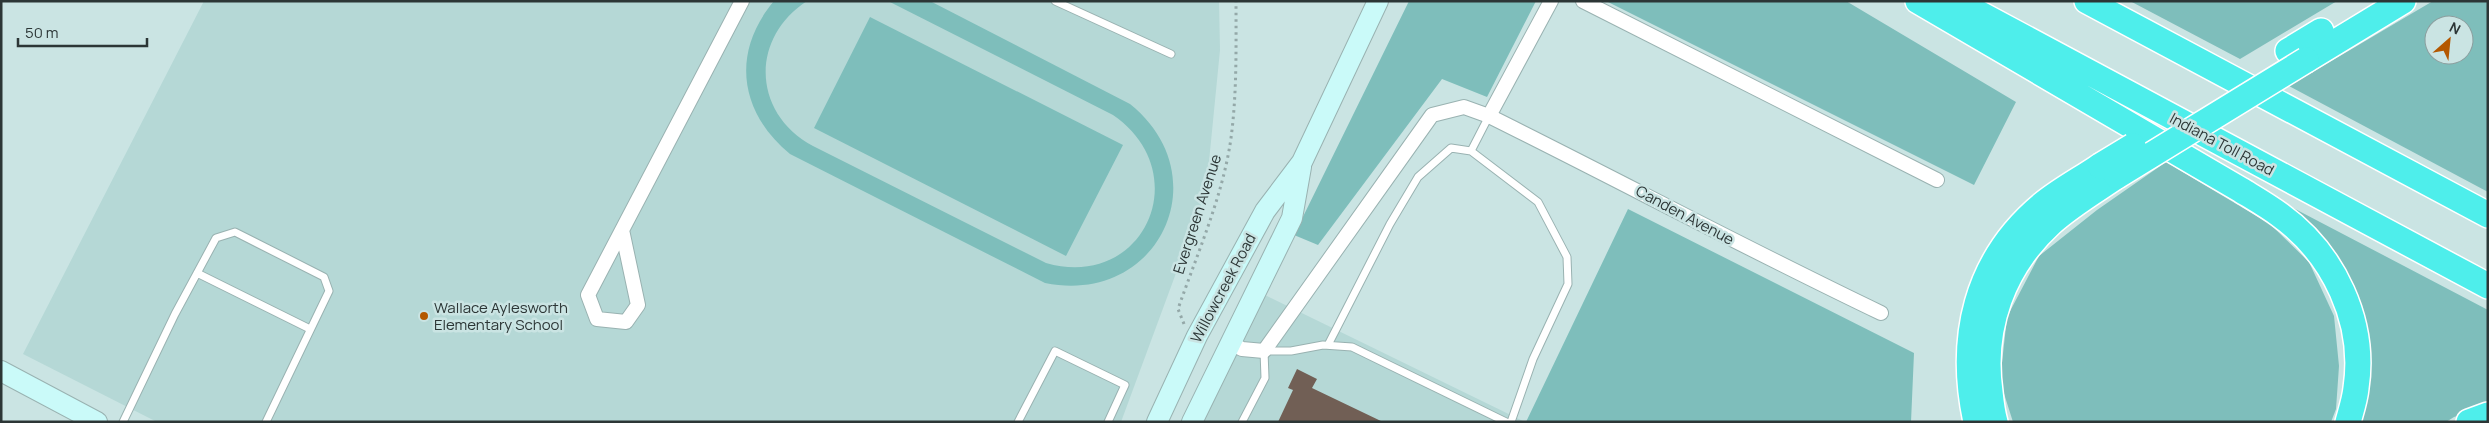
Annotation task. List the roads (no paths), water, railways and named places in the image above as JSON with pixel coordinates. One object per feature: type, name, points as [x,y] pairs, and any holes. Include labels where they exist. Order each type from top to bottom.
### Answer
[{"type":"highway","points":[[1918,1],[2241,190],[2281,215],[2311,242],[2332,271],[2350,307],[2358,347],[2356,388],[2348,422]]},
{"type":"highway","name":"Indiana Toll Road","points":[[1956,1],[2488,286]]},
{"type":"highway","points":[[2087,1],[2488,215]]},
{"type":"highway","points":[[2297,55],[2370,1]]},
{"type":"highway","points":[[1976,422],[1968,376],[1970,328],[1980,291],[1999,254],[2020,225],[2043,204],[2109,171],[2297,55],[2403,1]]},
{"type":"highway","points":[[1995,422],[1987,374],[1988,335],[1998,300],[2013,269],[2052,222],[2109,171]]},
{"type":"highway","points":[[2469,422],[2488,415]]},
{"type":"main road","name":"Willowcreek Road","points":[[1157,422],[1197,336],[1265,211],[1302,162],[1378,1]]},
{"type":"main road","name":"Willowcreek Road","points":[[1192,422],[1229,342],[1292,218],[1302,162]]},
{"type":"main road","points":[[1,371],[97,422]]},
{"type":"street","points":[[622,230],[638,305],[626,322],[596,319],[588,295],[622,230],[742,1]]},
{"type":"street","points":[[1489,116],[1551,1]]},
{"type":"street","points":[[1583,1],[1937,180]]},
{"type":"street","name":"Canden Avenue","points":[[1264,351],[1432,115],[1464,107],[1489,116],[1638,190],[1788,269],[1880,313]]},
{"type":"street","points":[[1229,342],[1248,351],[1264,351]]},
{"type":"lane","points":[[1055,1],[1171,54]]},
{"type":"lane","points":[[1471,151],[1489,116]]},
{"type":"lane","points":[[1328,345],[1390,224],[1418,177],[1451,148],[1471,151],[1538,202],[1567,257],[1568,284],[1533,359],[1511,422]]},
{"type":"lane","points":[[123,422],[197,272],[216,238],[235,232],[324,278],[329,291],[266,422]]},
{"type":"lane","points":[[197,272],[310,329]]},
{"type":"lane","points":[[1242,422],[1265,378],[1264,351],[1291,351],[1328,345],[1352,347],[1506,422]]},
{"type":"lane","points":[[1018,422],[1055,351],[1125,385],[1108,422]]},
{"type":"place","name":"Wallace Aylesworth Elementary School","points":[[424,316]]}]
